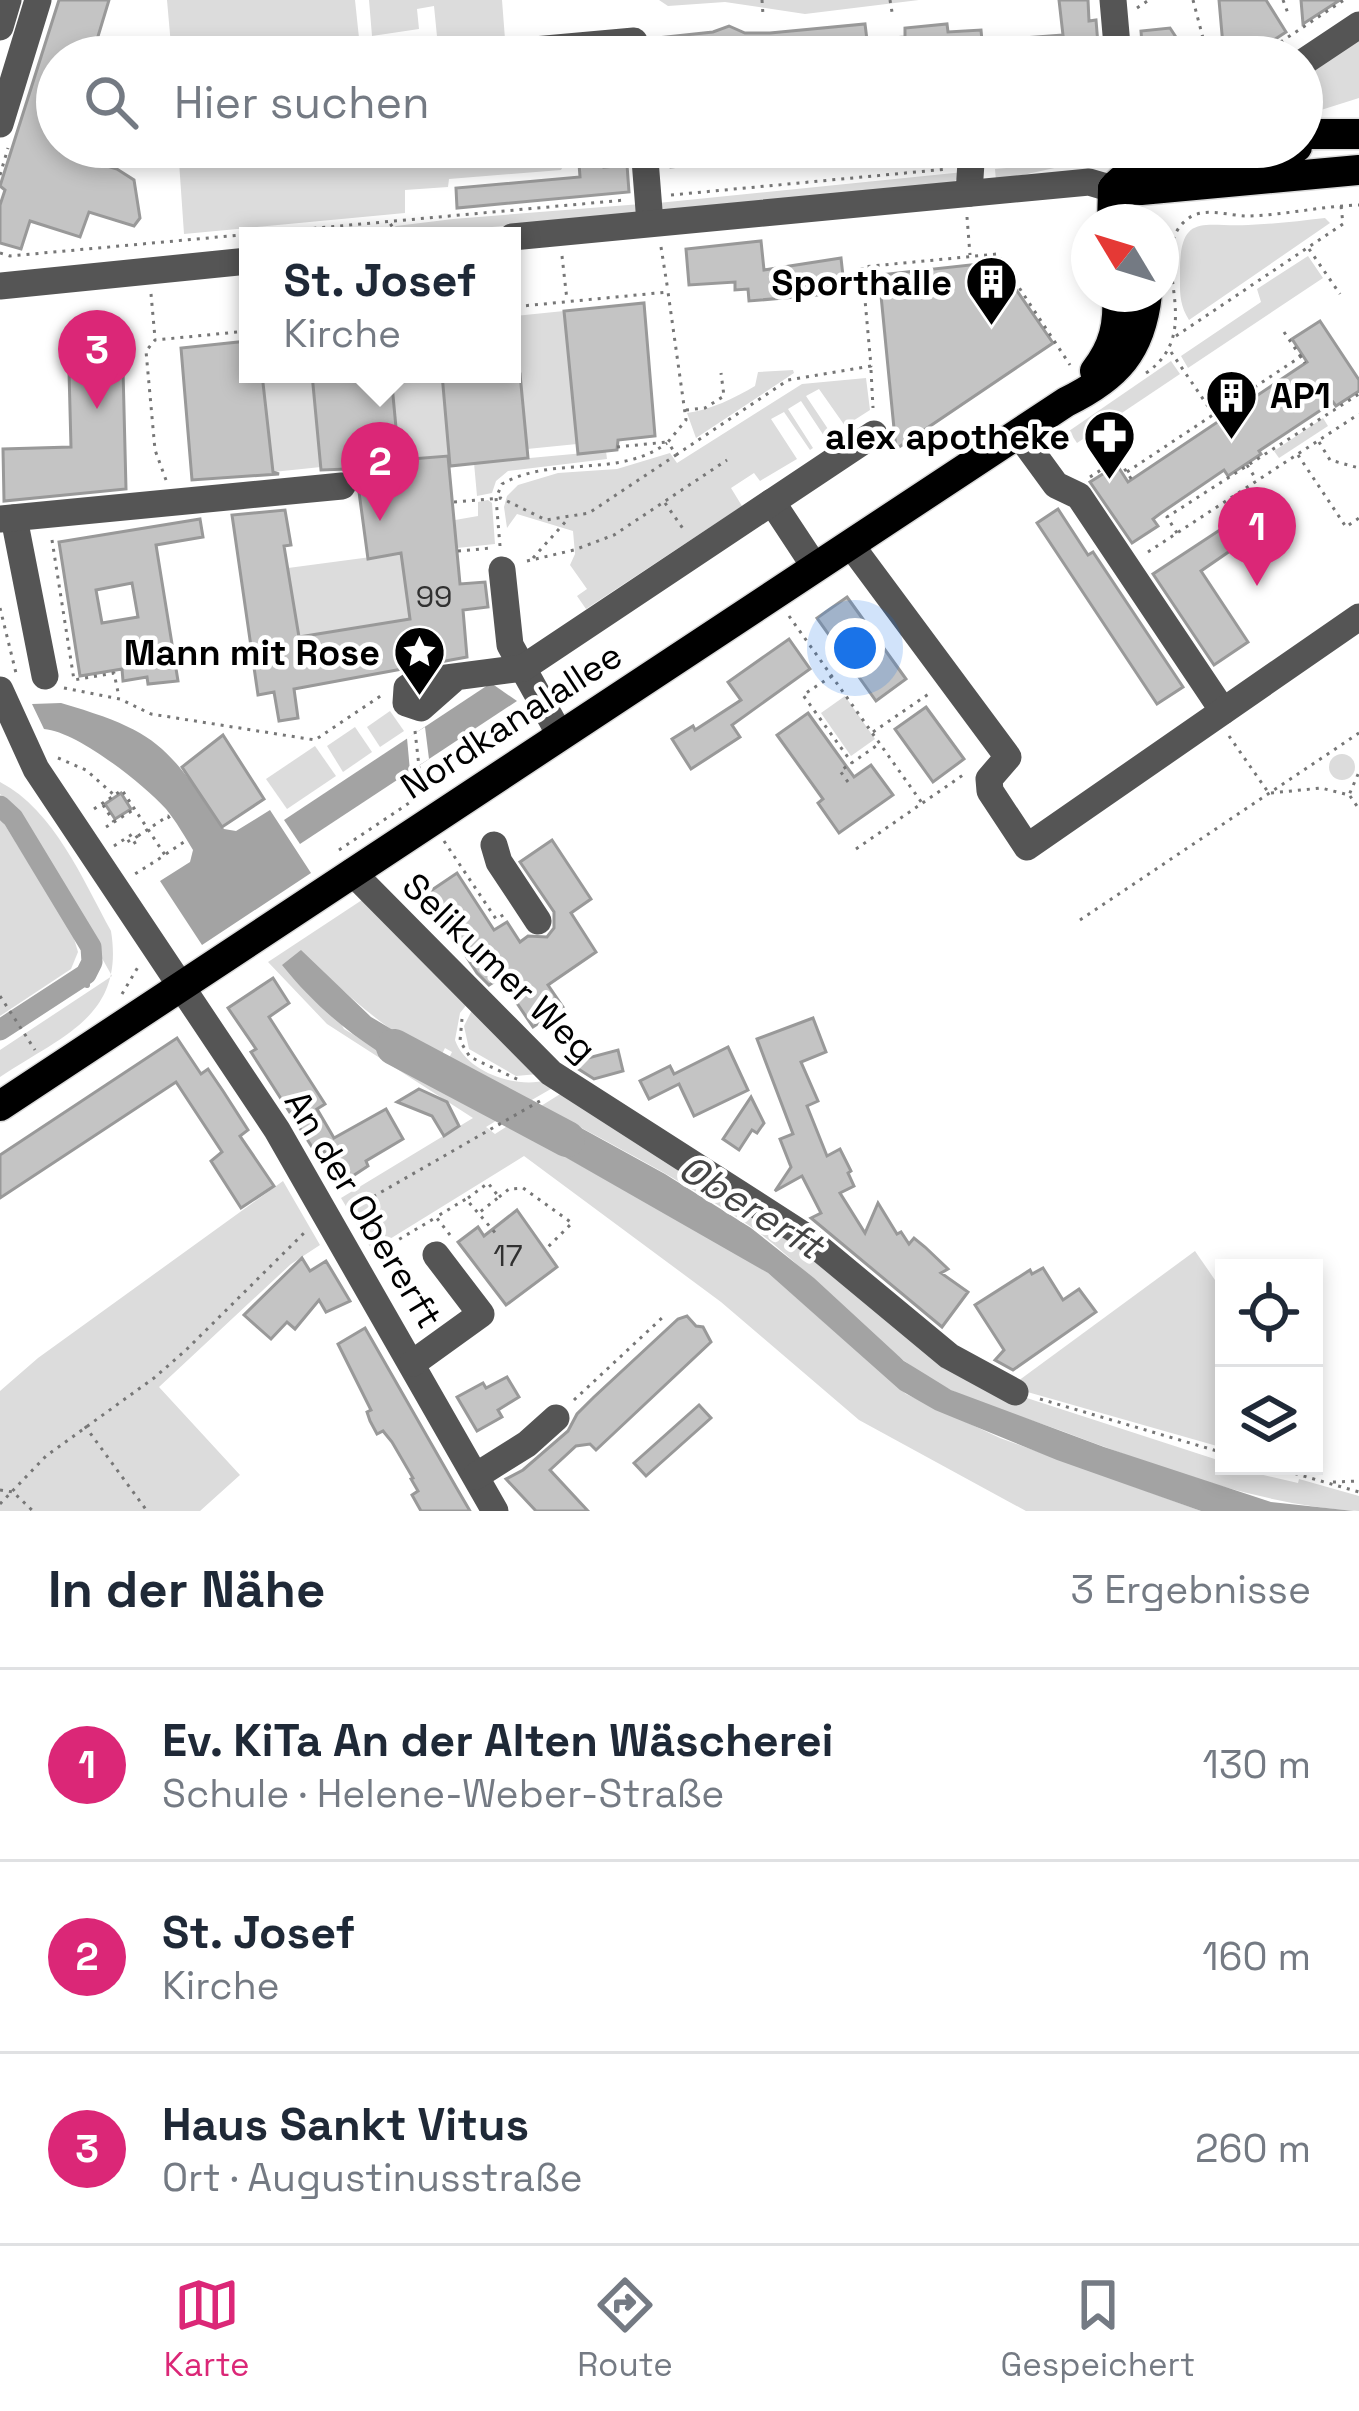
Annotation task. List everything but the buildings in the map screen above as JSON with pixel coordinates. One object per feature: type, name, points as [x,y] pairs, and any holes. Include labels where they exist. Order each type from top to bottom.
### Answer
[{"type":"main road","points":[[1114,172],[1359,170]]},
{"type":"main road","points":[[1113,204],[1114,172]]},
{"type":"main road","points":[[1114,172],[1133,204]]},
{"type":"main road","name":"Nordkanalallee","points":[[1066,402],[1097,369],[1112,343],[1117,312]]},
{"type":"main road","name":"Nordkanalallee","points":[[0,1106],[171,973],[352,872],[1101,382],[1128,356],[1140,335],[1144,312]]},
{"type":"street","points":[[0,27],[8,0]]},
{"type":"street","points":[[0,124],[38,0]]},
{"type":"street","points":[[1113,0],[1116,36]]},
{"type":"street","points":[[1323,49],[1359,26]]},
{"type":"street","points":[[647,168],[652,214]]},
{"type":"street","points":[[521,235],[971,169],[1114,172]]},
{"type":"street","points":[[0,286],[239,262]]},
{"type":"street","points":[[1018,433],[1056,485],[1079,496],[1219,714]]},
{"type":"street","points":[[455,678],[523,668],[874,434]]},
{"type":"street","points":[[7,518],[342,486]]},
{"type":"street","points":[[772,502],[815,567]]},
{"type":"street","name":"An der Obererft","points":[[7,518],[19,704],[71,824],[265,1111],[495,1511]]},
{"type":"street","points":[[850,544],[1008,757],[989,779],[990,791],[1027,848],[1359,617]]},
{"type":"street","points":[[502,570],[510,645],[559,733]]},
{"type":"street","points":[[494,845],[499,862],[538,921]]},
{"type":"street","name":"Selikumer Weg","points":[[352,872],[551,1073],[826,1250],[949,1356],[1016,1392]]},
{"type":"street","points":[[413,1363],[481,1314],[445,1248]]},
{"type":"street","points":[[476,1476],[527,1444],[556,1418]]},
{"type":"path","points":[[762,0],[763,15]]},
{"type":"path","points":[[890,0],[892,12]]},
{"type":"path","points":[[1193,0],[1202,36]]},
{"type":"path","points":[[1282,0],[1288,13]]},
{"type":"path","points":[[1286,36],[1344,0]]},
{"type":"path","points":[[332,227],[652,214],[971,169],[1114,172]]},
{"type":"path","points":[[970,257],[971,169]]},
{"type":"path","points":[[1341,205],[1342,224],[1175,337],[1172,240],[1186,219],[1207,211],[1246,216],[1341,205],[1359,205]]},
{"type":"path","points":[[458,551],[500,547],[496,498],[502,484],[523,475],[654,453],[686,420],[652,214]]},
{"type":"path","points":[[389,227],[398,221]]},
{"type":"path","points":[[560,232],[567,302]]},
{"type":"path","points":[[0,253],[239,235]]},
{"type":"path","points":[[1308,248],[1340,294]]},
{"type":"path","points":[[874,434],[862,267],[997,254],[1066,359]]},
{"type":"path","points":[[148,271],[155,340],[146,351],[155,450],[178,503]]},
{"type":"path","points":[[521,306],[668,292]]},
{"type":"path","points":[[1284,332],[1305,363]]},
{"type":"path","points":[[155,340],[239,333]]},
{"type":"path","points":[[1170,350],[1213,414]]},
{"type":"path","points":[[1127,472],[1302,355]]},
{"type":"path","points":[[454,502],[496,498],[546,520],[589,513],[788,380],[871,366]]},
{"type":"path","points":[[684,410],[705,408],[724,396],[721,373]]},
{"type":"path","points":[[1178,533],[1167,517],[1359,394]]},
{"type":"path","points":[[1126,566],[1359,414]]},
{"type":"path","points":[[1318,440],[1330,460],[1359,468]]},
{"type":"path","points":[[668,442],[676,455]]},
{"type":"path","points":[[617,447],[668,442]]},
{"type":"path","points":[[1297,454],[1346,527],[1359,518]]},
{"type":"path","points":[[1088,478],[1118,459],[1132,479]]},
{"type":"path","points":[[502,570],[614,536],[727,460]]},
{"type":"path","points":[[1247,466],[1257,480]]},
{"type":"path","points":[[664,502],[684,530]]},
{"type":"path","points":[[48,515],[74,680],[114,673],[120,699]]},
{"type":"path","points":[[532,560],[570,517]]},
{"type":"path","points":[[773,595],[922,803]]},
{"type":"path","points":[[0,608],[19,704],[120,699],[151,714],[315,740],[389,691]]},
{"type":"path","points":[[832,676],[803,695],[852,763]]},
{"type":"path","points":[[873,732],[951,679]]},
{"type":"path","points":[[1219,714],[1269,793]]},
{"type":"path","points":[[416,733],[419,765]]},
{"type":"path","points":[[1080,920],[1359,733]]},
{"type":"path","points":[[848,782],[840,771],[880,743]]},
{"type":"path","points":[[51,756],[86,770],[114,795]]},
{"type":"path","points":[[856,849],[968,771]]},
{"type":"path","points":[[1349,795],[1359,772]]},
{"type":"path","points":[[1269,793],[1296,788],[1349,795],[1359,809]]},
{"type":"path","points":[[71,824],[122,790],[165,855]]},
{"type":"path","points":[[102,803],[114,822]]},
{"type":"path","points":[[101,830],[134,808]]},
{"type":"path","points":[[112,848],[168,816],[171,821]]},
{"type":"path","points":[[443,839],[496,919],[505,913]]},
{"type":"path","points":[[121,900],[184,842]]},
{"type":"path","points":[[0,996],[40,1057]]},
{"type":"path","points":[[477,999],[466,1011],[459,1033],[470,1057],[526,1082],[551,1073]]},
{"type":"path","points":[[0,1504],[84,1424],[154,1378],[308,1229],[536,1104]]},
{"type":"path","points":[[396,1241],[488,1183],[499,1197]]},
{"type":"path","points":[[477,1214],[509,1189],[524,1188],[572,1223],[547,1248]]},
{"type":"path","points":[[466,1199],[499,1236]]},
{"type":"path","points":[[436,1217],[445,1248]]},
{"type":"path","points":[[556,1418],[663,1317]]},
{"type":"path","points":[[1016,1392],[1215,1450]]},
{"type":"path","points":[[84,1424],[146,1511]]},
{"type":"path","points":[[1299,1475],[1359,1492]]},
{"type":"path","points":[[1325,1483],[1359,1481]]},
{"type":"path","points":[[0,1490],[13,1492],[33,1511]]},
{"type":"shaded area","points":[[167,0],[355,0],[359,36],[170,36]]},
{"type":"shaded area","points":[[369,0],[502,0],[505,36],[437,36],[434,6],[417,9],[419,29],[372,36]]},
{"type":"shaded area","points":[[659,0],[919,0],[805,14],[725,2],[668,6]]},
{"type":"shaded area","points":[[1359,35],[1359,98],[1323,109],[1323,59]]},
{"type":"shaded area","points":[[179,168],[562,168],[449,179],[448,187],[405,190],[405,213],[184,234]]},
{"type":"shaded area","points":[[1006,168],[1054,168],[996,181],[995,169]]},
{"type":"shaded area","points":[[964,172],[950,186],[659,213],[658,203]]},
{"type":"shaded area","points":[[641,204],[637,215],[491,227],[395,227]]},
{"type":"shaded area","points":[[1325,218],[1330,223],[1189,320],[1182,303],[1180,274],[1184,240],[1190,231],[1207,225]]},
{"type":"shaded area","points":[[1308,256],[1323,278],[1188,368],[1181,356],[1261,302],[1257,289]]},
{"type":"shaded area","points":[[564,311],[577,444],[527,449],[521,315]]},
{"type":"shaded area","points":[[1171,361],[1180,374],[1077,443],[1069,431]]},
{"type":"shaded area","points":[[793,370],[696,438],[687,413],[755,386],[758,372]]},
{"type":"shaded area","points":[[866,378],[870,410],[845,426],[819,389],[806,396],[832,435],[826,439],[801,401],[788,409],[810,450],[784,412],[771,419],[797,459],[760,481],[754,473],[731,488],[742,506],[586,609],[577,596],[587,589],[570,565],[575,554],[573,531],[517,514],[507,528],[504,507],[518,485],[558,473],[617,469],[670,453],[677,463],[802,384]]},
{"type":"shaded area","points":[[263,383],[313,383],[321,467],[273,472]]},
{"type":"shaded area","points":[[392,383],[443,383],[449,455],[399,460]]},
{"type":"shaded area","points":[[1323,418],[1328,426],[1279,458],[1274,451]]},
{"type":"shaded area","points":[[606,451],[607,459],[508,471],[496,481],[492,493],[477,496],[474,463]]},
{"type":"shaded area","points":[[488,500],[495,544],[457,548],[455,520],[478,516],[478,502]]},
{"type":"shaded area","points":[[401,553],[410,619],[283,640],[288,568]]},
{"type":"shaded area","points":[[491,683],[517,701],[300,844],[284,820]]},
{"type":"shaded area","points":[[845,696],[875,739],[851,756],[821,713]]},
{"type":"shaded area","points":[[61,703],[120,723],[158,746],[224,829],[236,831],[270,810],[311,873],[202,945],[160,881],[190,862],[193,850],[166,809],[126,773],[74,739],[44,729],[32,704]]},
{"type":"shaded area","points":[[390,711],[404,731],[380,747],[367,727]]},
{"type":"shaded area","points":[[355,727],[372,752],[343,772],[327,746]]},
{"type":"shaded area","points":[[315,746],[336,776],[287,809],[266,779]]},
{"type":"shaded area","points":[[1342,754],[1352,757],[1352,777],[1342,780],[1332,777],[1329,767],[1332,757]]},
{"type":"shaded area","points":[[0,782],[36,810],[78,869],[111,931],[110,973],[23,818],[0,794]]},
{"type":"shaded area","points":[[0,817],[73,935],[78,952],[71,969],[0,1016]]},
{"type":"shaded area","points":[[365,898],[468,1003],[460,1013],[455,1040],[470,1061],[507,1080],[547,1080],[556,1086],[530,1101],[447,1062],[452,1052],[445,1048],[440,1058],[383,1024],[301,951],[344,1029],[429,1080],[428,1084],[437,1084],[499,1119],[486,1127],[495,1134],[509,1125],[745,1258],[906,1394],[1000,1438],[1201,1511],[1026,1511],[859,1420],[721,1302],[524,1156],[372,1250],[341,1198],[473,1118],[327,1024],[268,962]]},
{"type":"shaded area","points":[[301,950],[371,1017],[440,1058],[429,1080],[367,1044],[314,1000],[282,965]]},
{"type":"shaded area","points":[[109,978],[84,1021],[0,1077],[0,1050]]},
{"type":"shaded area","points":[[473,1008],[538,1074],[516,1076],[469,1049],[464,1026]]},
{"type":"shaded area","points":[[447,1062],[530,1101],[499,1119],[437,1084]]},
{"type":"shaded area","points":[[565,1091],[697,1173],[990,1386],[1215,1459],[1215,1475],[1263,1475],[1298,1483],[1299,1479],[1359,1496],[1359,1511],[1245,1493],[1134,1458],[951,1390],[897,1355],[754,1229],[541,1106]]},
{"type":"shaded area","points":[[541,1106],[751,1228],[904,1361],[951,1390],[1271,1502],[1354,1511],[1201,1511],[935,1410],[900,1390],[768,1273],[509,1125]]},
{"type":"shaded area","points":[[283,1181],[320,1245],[291,1264],[159,1387],[240,1475],[200,1511],[0,1511],[0,1391],[38,1358]]},
{"type":"shaded area","points":[[1195,1251],[1215,1280],[1215,1445],[1010,1387]]},
{"type":"pier","points":[[425,727],[429,759],[410,771],[407,738]]},
{"type":"waterway","points":[[0,806],[13,818],[91,947],[92,962],[86,974],[0,1030]]},
{"type":"waterway","points":[[86,974],[87,985]]},
{"type":"waterway","name":"Obererft","points":[[394,1047],[567,1139]]},
{"type":"place","name":"Sporthalle","points":[[991,328]]},
{"type":"place","name":"Haus Sankt Vitus","points":[[97,409]]},
{"type":"place","name":"AP1","points":[[1231,441]]},
{"type":"place","name":"alex apotheke","points":[[1109,482]]},
{"type":"place","name":"St. Josef","points":[[380,521]]},
{"type":"place","name":"Ev. KiTa An der Alten Wäscherei","points":[[1257,586]]},
{"type":"place","name":"Mann mit Rose","points":[[419,698]]}]
